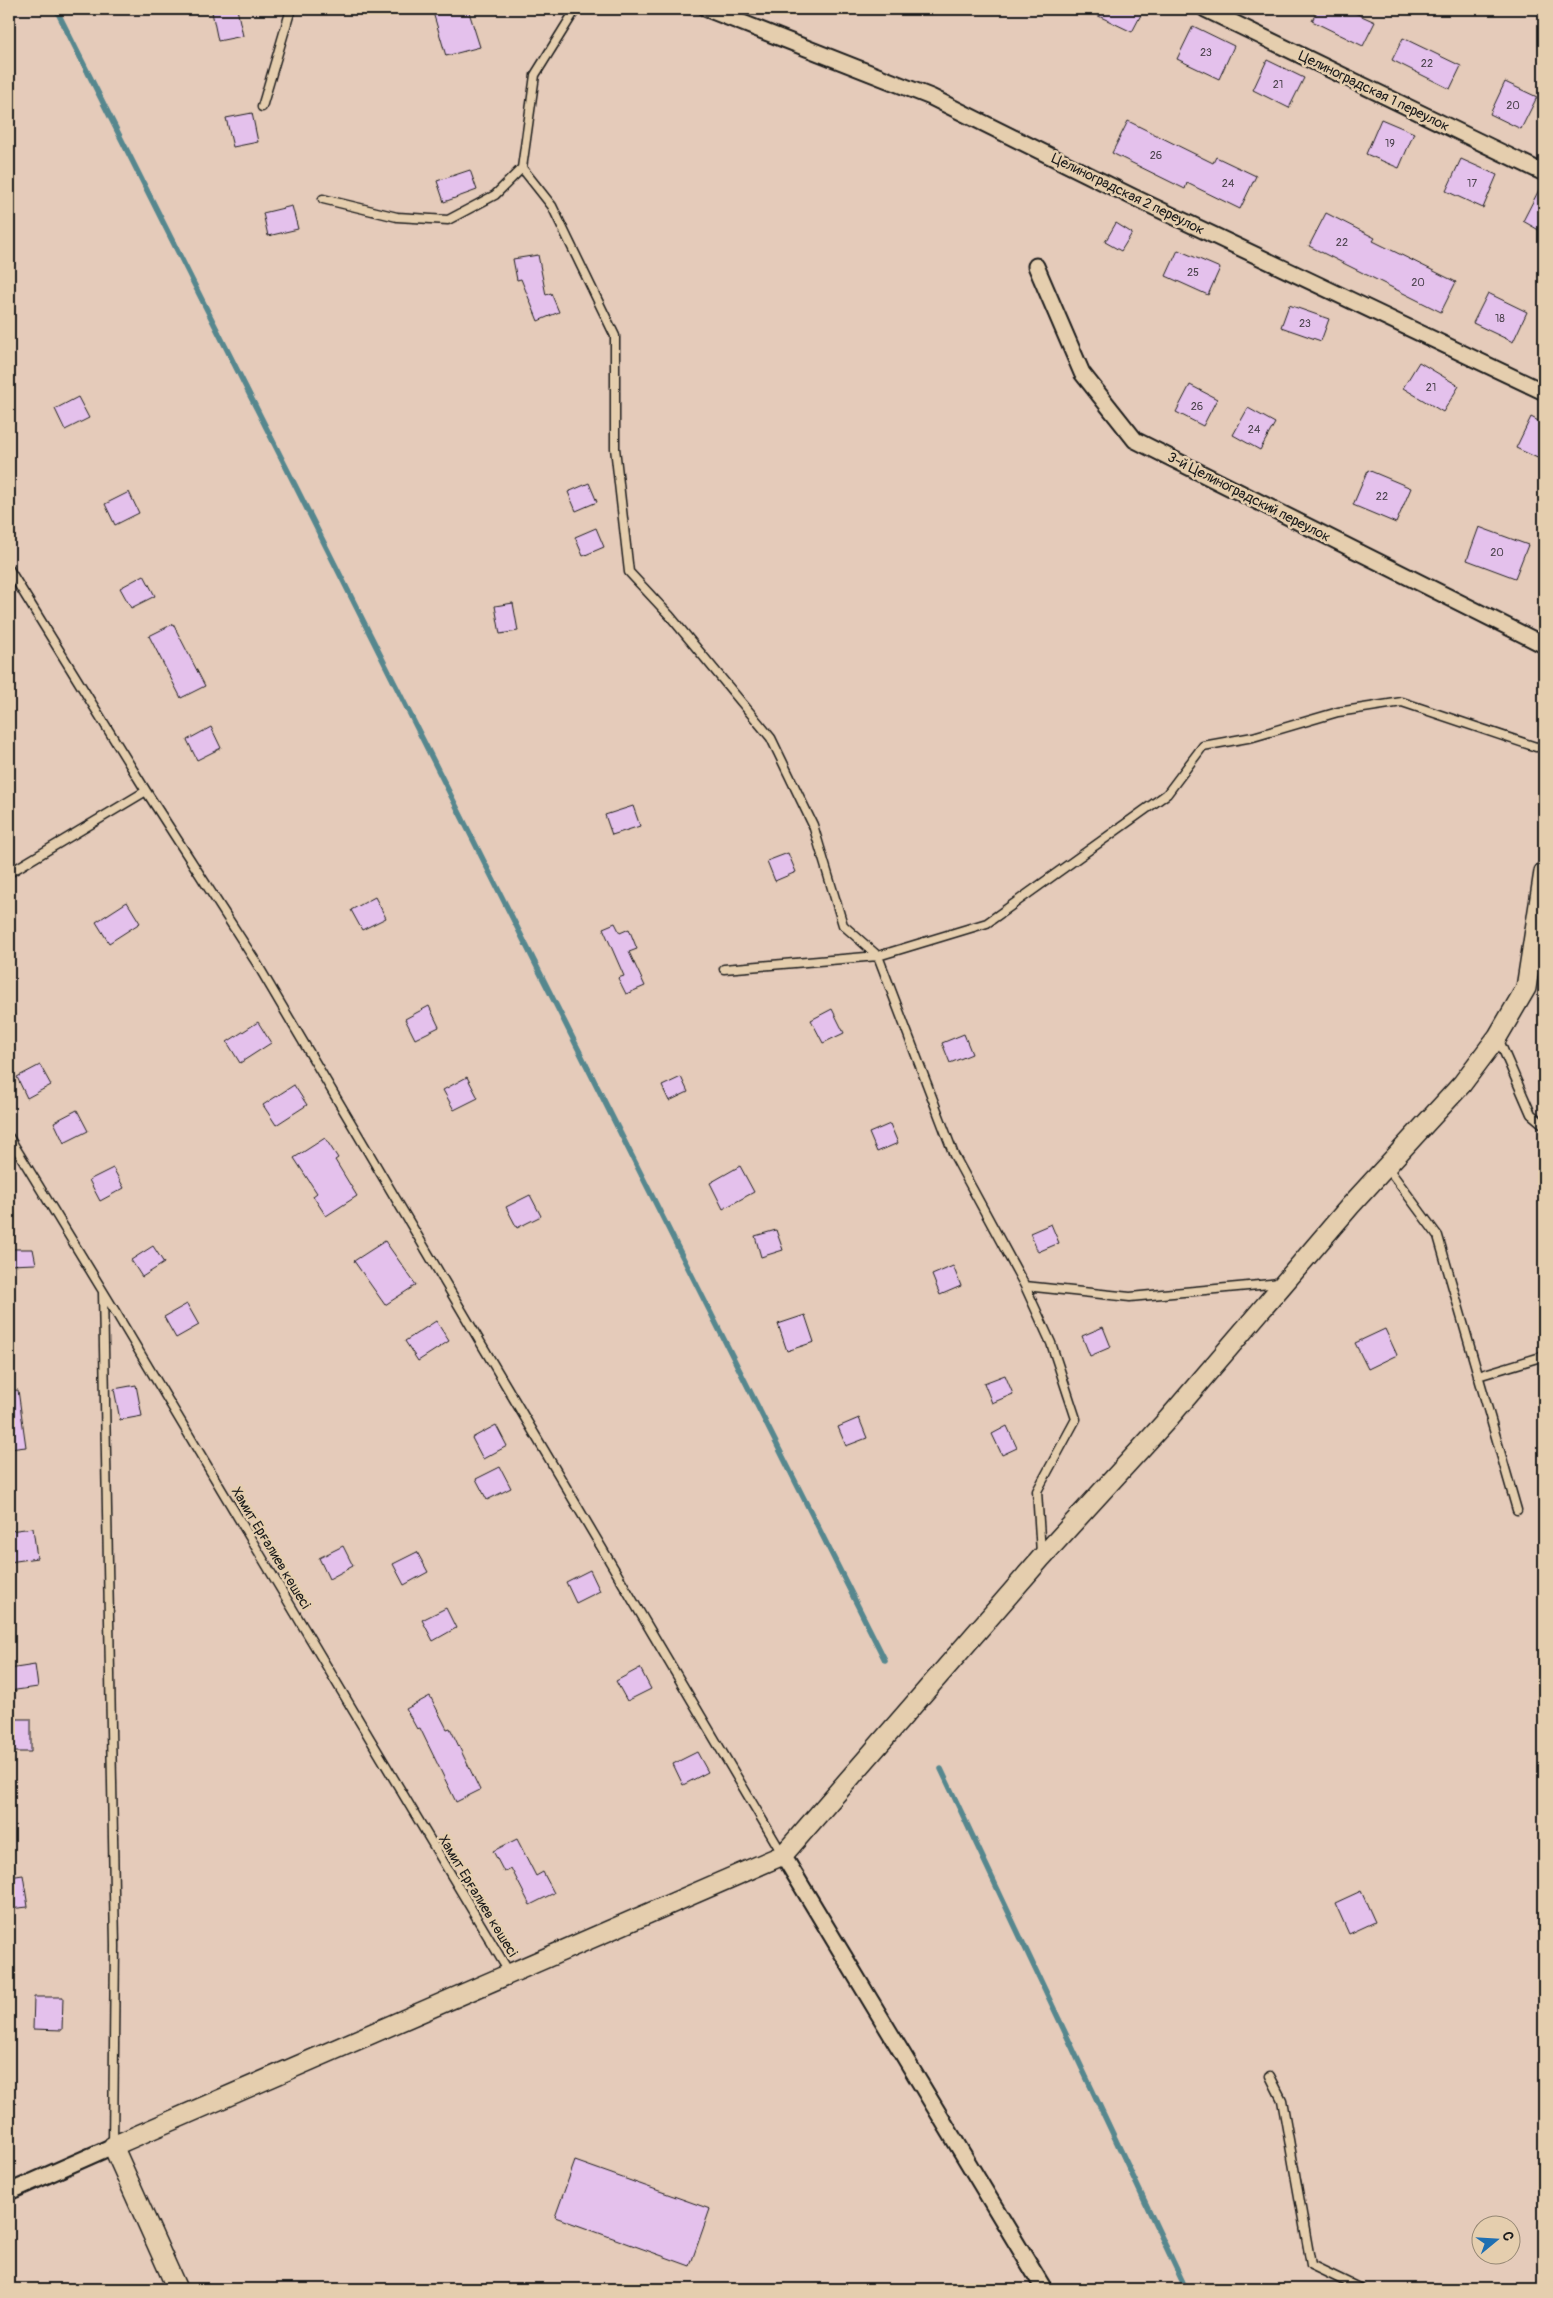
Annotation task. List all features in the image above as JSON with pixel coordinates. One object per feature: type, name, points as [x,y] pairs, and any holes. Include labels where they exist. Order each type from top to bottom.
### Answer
[{"type":"street","name":"Целиноградская 2 переулок","points":[[707,9],[931,97],[1133,197],[1544,392]]},
{"type":"street","name":"Целиноградская 1 переулок","points":[[1205,9],[1544,173]]},
{"type":"street","name":"3-й Целиноградский переулок","points":[[1036,266],[1082,372],[1135,440],[1544,646]]},
{"type":"street","points":[[9,2192],[509,1972],[783,1855],[1042,1557],[1168,1419],[1386,1166],[1462,1084],[1498,1036],[1526,988],[1544,872]]},
{"type":"street","points":[[783,1855],[1044,2289]]},
{"type":"street","points":[[113,2146],[178,2289]]},
{"type":"lane","points":[[262,107],[291,9]]},
{"type":"lane","points":[[323,199],[397,217],[448,220],[495,195],[522,168],[535,75],[576,9]]},
{"type":"lane","points":[[522,168],[552,206],[615,336],[615,448],[629,572],[670,616],[772,738],[813,826],[843,925],[878,956],[954,1155],[1025,1286],[1051,1343],[1076,1418],[1037,1491],[1042,1557]]},
{"type":"lane","points":[[9,569],[146,791],[261,971],[783,1855]]},
{"type":"lane","points":[[724,969],[878,956],[987,922],[1167,794],[1203,746],[1252,737],[1338,712],[1402,702],[1536,747],[1544,746]]},
{"type":"lane","points":[[9,873],[146,791]]},
{"type":"lane","points":[[1498,1036],[1531,1114],[1544,1125]]},
{"type":"lane","name":"Хамит Ерғалиев көшесі","points":[[9,1137],[509,1972]]},
{"type":"lane","points":[[1386,1166],[1438,1236],[1516,1510]]},
{"type":"lane","points":[[1025,1286],[1130,1297],[1284,1283]]},
{"type":"lane","points":[[103,1292],[115,1946],[113,2146]]},
{"type":"lane","points":[[1478,1376],[1544,1356]]},
{"type":"lane","points":[[1270,2076],[1282,2100],[1286,2133],[1311,2265],[1360,2289]]},
{"type":"building","points":[[237,9],[243,36],[218,41],[212,12]]},
{"type":"building","points":[[432,9],[468,9],[480,47],[446,56]]},
{"type":"building","points":[[1084,9],[1144,9],[1132,32]]},
{"type":"building","points":[[1318,9],[1346,9],[1375,22],[1363,46],[1312,21]]},
{"type":"building","points":[[1193,26],[1234,46],[1219,79],[1177,59]]},
{"type":"building","points":[[1403,38],[1461,66],[1450,89],[1392,60]]},
{"type":"building","points":[[1267,60],[1304,78],[1289,108],[1253,90]]},
{"type":"building","points":[[1505,82],[1537,97],[1521,129],[1490,114]]},
{"type":"building","points":[[252,113],[258,142],[233,147],[226,118]]},
{"type":"building","points":[[1381,119],[1414,133],[1399,168],[1366,154]]},
{"type":"building","points":[[1128,121],[1213,163],[1216,157],[1256,176],[1240,209],[1187,183],[1185,189],[1112,153]]},
{"type":"building","points":[[1461,159],[1497,175],[1483,208],[1446,191]]},
{"type":"building","points":[[470,170],[477,190],[444,202],[437,181]]},
{"type":"building","points":[[1544,182],[1544,233],[1523,221]]},
{"type":"building","points":[[292,206],[298,229],[268,236],[263,213]]},
{"type":"building","points":[[1326,213],[1375,238],[1373,241],[1456,282],[1441,312],[1309,246]]},
{"type":"building","points":[[1116,223],[1132,233],[1121,251],[1105,242]]},
{"type":"building","points":[[1178,250],[1220,268],[1208,295],[1166,276]]},
{"type":"building","points":[[538,255],[546,295],[551,293],[559,312],[538,321],[521,279],[517,280],[513,259]]},
{"type":"building","points":[[1488,293],[1527,312],[1513,342],[1473,323]]},
{"type":"building","points":[[1289,305],[1329,319],[1321,341],[1281,327]]},
{"type":"building","points":[[1419,362],[1459,386],[1443,412],[1403,388]]},
{"type":"building","points":[[1190,385],[1217,399],[1203,426],[1176,412]]},
{"type":"building","points":[[78,397],[89,418],[65,430],[55,409]]},
{"type":"building","points":[[1248,408],[1275,423],[1260,450],[1233,435]]},
{"type":"building","points":[[1531,417],[1544,424],[1544,461],[1516,448]]},
{"type":"building","points":[[1368,470],[1411,488],[1396,523],[1353,505]]},
{"type":"building","points":[[589,483],[597,502],[576,511],[568,492]]},
{"type":"building","points":[[129,492],[139,513],[115,525],[105,504]]},
{"type":"building","points":[[1479,527],[1528,545],[1515,578],[1467,560]]},
{"type":"building","points":[[596,528],[604,547],[583,556],[575,537]]},
{"type":"building","points":[[144,575],[155,596],[131,608],[120,588]]},
{"type":"building","points":[[513,603],[518,631],[500,634],[495,606]]},
{"type":"building","points":[[173,624],[205,686],[181,698],[149,636]]},
{"type":"building","points":[[211,727],[221,748],[197,760],[187,740]]},
{"type":"building","points":[[633,806],[640,826],[612,835],[605,815]]},
{"type":"building","points":[[788,853],[796,872],[775,881],[767,861]]},
{"type":"building","points":[[375,897],[386,918],[362,930],[351,910]]},
{"type":"building","points":[[127,902],[140,923],[109,943],[96,922]]},
{"type":"building","points":[[615,923],[620,933],[629,929],[637,949],[629,952],[645,986],[626,994],[618,978],[624,976],[603,928]]},
{"type":"building","points":[[429,1006],[439,1027],[415,1039],[405,1019]]},
{"type":"building","points":[[832,1009],[844,1033],[823,1043],[811,1020]]},
{"type":"building","points":[[258,1022],[271,1043],[240,1063],[227,1042]]},
{"type":"building","points":[[964,1034],[972,1054],[950,1063],[942,1043]]},
{"type":"building","points":[[40,1065],[51,1085],[27,1098],[17,1077]]},
{"type":"building","points":[[467,1077],[478,1098],[454,1110],[443,1090]]},
{"type":"building","points":[[681,1077],[688,1092],[669,1101],[662,1086]]},
{"type":"building","points":[[294,1085],[307,1105],[276,1125],[263,1105]]},
{"type":"building","points":[[77,1110],[88,1131],[64,1143],[54,1122]]},
{"type":"building","points":[[890,1124],[898,1143],[877,1152],[869,1133]]},
{"type":"building","points":[[325,1138],[338,1158],[335,1160],[357,1196],[326,1216],[313,1196],[317,1193],[294,1158]]},
{"type":"building","points":[[740,1166],[754,1192],[723,1209],[710,1183]]},
{"type":"building","points":[[113,1168],[124,1188],[100,1201],[89,1180]]},
{"type":"building","points":[[530,1195],[541,1216],[517,1228],[506,1207]]},
{"type":"building","points":[[1051,1224],[1059,1243],[1038,1252],[1030,1233]]},
{"type":"building","points":[[776,1230],[783,1250],[761,1257],[755,1236]]},
{"type":"building","points":[[385,1241],[416,1285],[385,1305],[354,1261]]},
{"type":"building","points":[[153,1246],[164,1263],[142,1277],[131,1260]]},
{"type":"building","points":[[9,1249],[33,1249],[36,1264],[9,1265]]},
{"type":"building","points":[[953,1266],[961,1286],[940,1295],[932,1275]]},
{"type":"building","points":[[187,1304],[199,1325],[176,1338],[164,1317]]},
{"type":"building","points":[[805,1315],[814,1342],[787,1351],[778,1324]]},
{"type":"building","points":[[436,1321],[449,1341],[418,1361],[405,1341]]},
{"type":"building","points":[[1103,1327],[1111,1347],[1090,1356],[1082,1336]]},
{"type":"building","points":[[1385,1329],[1397,1355],[1368,1369],[1355,1343]]},
{"type":"building","points":[[1005,1375],[1013,1394],[992,1403],[984,1383]]},
{"type":"building","points":[[136,1385],[142,1416],[120,1420],[114,1389]]},
{"type":"building","points":[[18,1390],[26,1447],[9,1449],[9,1391]]},
{"type":"building","points":[[859,1418],[867,1438],[846,1446],[838,1427]]},
{"type":"building","points":[[496,1425],[507,1446],[483,1459],[472,1438]]},
{"type":"building","points":[[1007,1426],[1017,1448],[1002,1455],[992,1434]]},
{"type":"building","points":[[500,1467],[511,1488],[487,1500],[476,1479]]},
{"type":"building","points":[[33,1528],[37,1558],[9,1562],[9,1531]]},
{"type":"building","points":[[343,1546],[353,1566],[329,1579],[319,1558]]},
{"type":"building","points":[[417,1552],[428,1572],[404,1585],[393,1564]]},
{"type":"building","points":[[590,1570],[600,1591],[576,1603],[566,1582]]},
{"type":"building","points":[[446,1608],[456,1628],[433,1641],[422,1620]]},
{"type":"building","points":[[35,1665],[38,1687],[9,1691],[9,1669]]},
{"type":"building","points":[[640,1668],[651,1689],[627,1701],[616,1681]]},
{"type":"building","points":[[430,1696],[447,1729],[450,1728],[480,1790],[456,1802],[420,1728],[417,1729],[406,1709]]},
{"type":"building","points":[[9,1719],[31,1719],[31,1752],[9,1752]]},
{"type":"building","points":[[697,1752],[708,1772],[683,1785],[673,1764]]},
{"type":"building","points":[[517,1839],[536,1876],[543,1872],[554,1893],[530,1905],[511,1868],[504,1872],[493,1851]]},
{"type":"building","points":[[23,1875],[28,1907],[9,1909],[9,1877]]},
{"type":"building","points":[[1361,1891],[1375,1922],[1349,1934],[1335,1903]]},
{"type":"building","points":[[34,1997],[63,1997],[62,2030],[33,2029]]},
{"type":"building","points":[[575,2161],[710,2209],[690,2266],[555,2217]]},
{"type":"waterway","points":[[56,9],[885,1660]]},
{"type":"waterway","points":[[941,1769],[1186,2289]]}]
